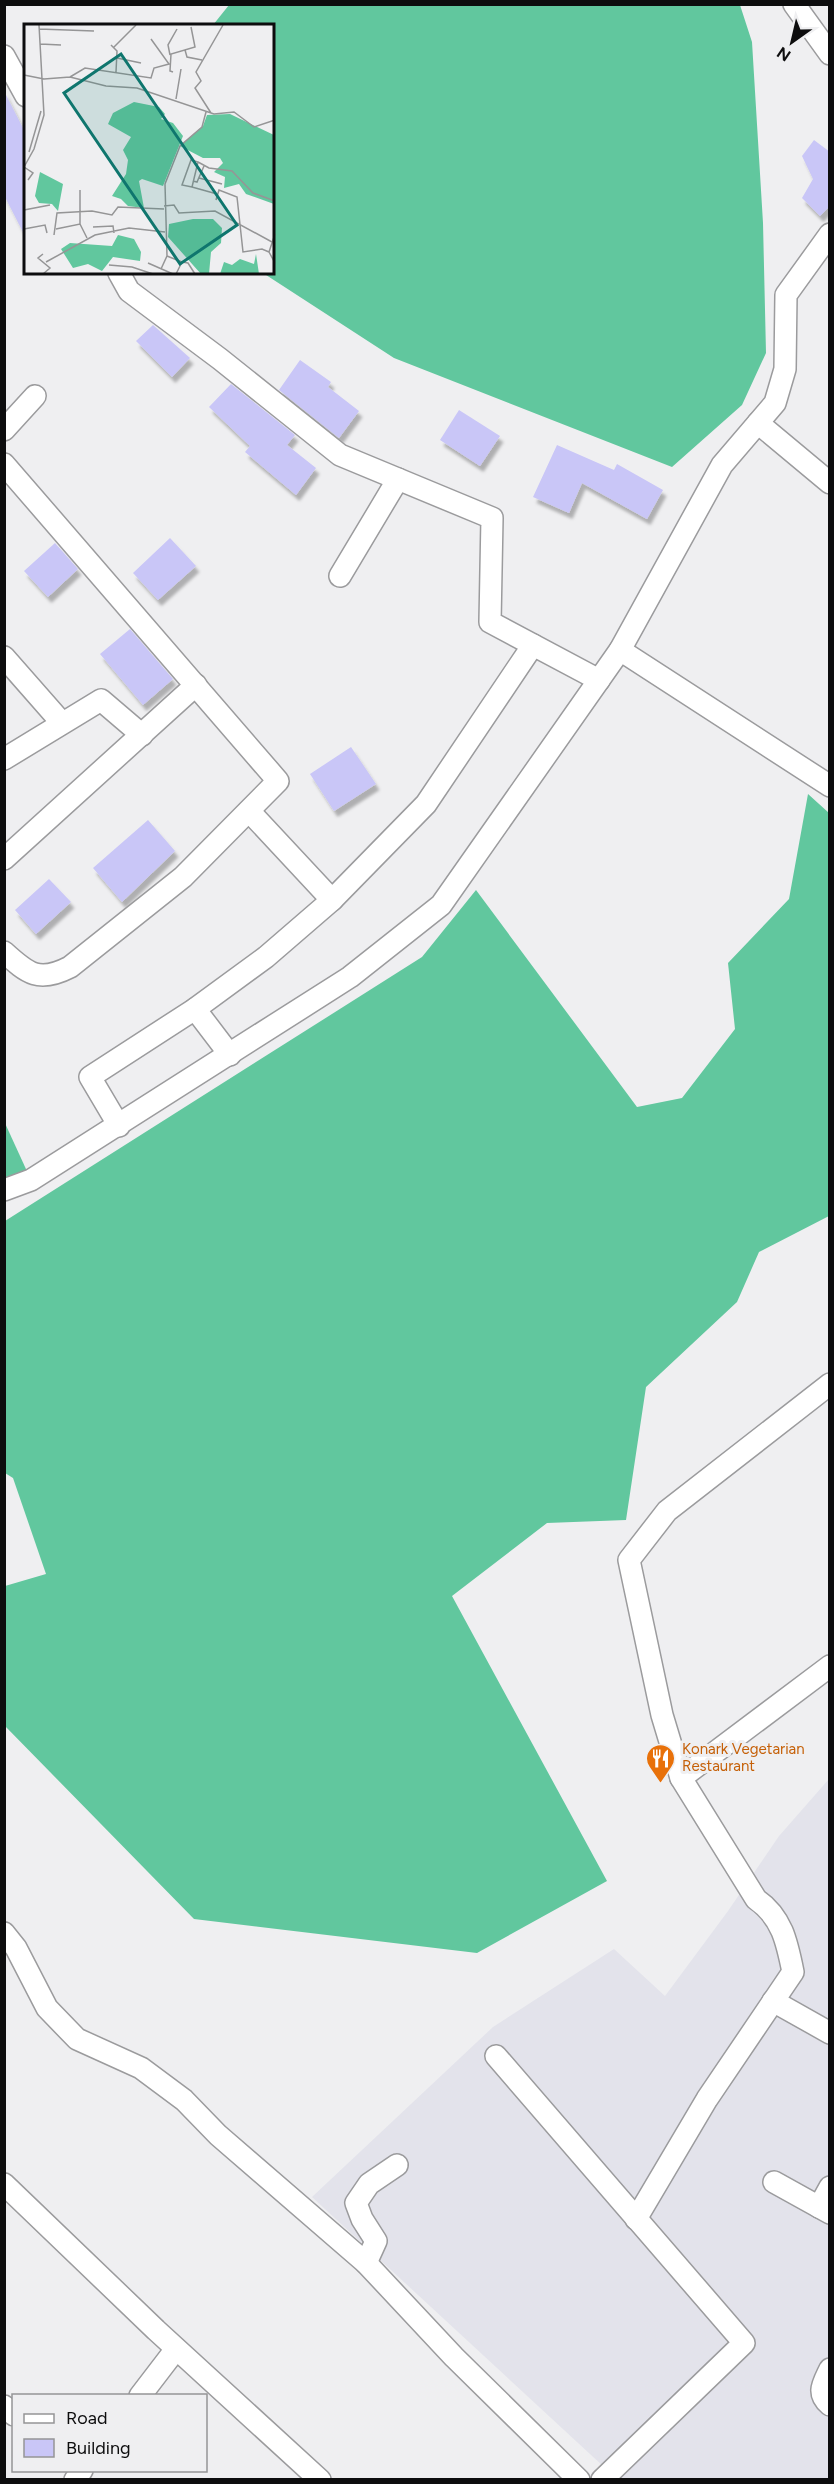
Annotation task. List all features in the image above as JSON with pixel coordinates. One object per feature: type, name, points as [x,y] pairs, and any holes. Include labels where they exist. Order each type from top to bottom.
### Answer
[{"type":"street","points":[[794,4],[830,54]]},
{"type":"street","points":[[4,56],[24,92]]},
{"type":"street","points":[[4,1190],[31,1180],[350,977],[441,905],[620,650],[722,465],[775,404],[784,369],[786,295],[830,234]]},
{"type":"street","points":[[120,274],[129,291],[220,359],[339,455],[492,518],[490,622],[599,680]]},
{"type":"street","points":[[4,430],[35,396]]},
{"type":"street","points":[[758,423],[830,483]]},
{"type":"street","points":[[4,464],[278,781],[183,877],[70,967],[53,976],[37,976],[21,967],[4,952]]},
{"type":"street","points":[[340,576],[398,479]]},
{"type":"street","points":[[118,1126],[90,1077],[195,1009],[266,957],[332,900],[426,804],[533,645]]},
{"type":"street","points":[[620,650],[830,786]]},
{"type":"street","points":[[4,657],[62,723]]},
{"type":"street","points":[[4,859],[196,686]]},
{"type":"street","points":[[4,759],[101,700],[142,735]]},
{"type":"street","points":[[249,811],[332,900]]},
{"type":"street","points":[[195,1009],[230,1055]]},
{"type":"street","points":[[636,2219],[707,2099],[793,1972],[785,1933],[769,1908],[756,1899],[681,1778],[662,1715],[629,1560],[667,1511],[830,1384]]},
{"type":"street","points":[[681,1778],[830,1666]]},
{"type":"street","points":[[4,1933],[16,1948],[47,2008],[76,2039],[141,2068],[184,2100],[218,2136],[366,2263],[454,2357],[579,2480]]},
{"type":"street","points":[[773,2001],[830,2033]]},
{"type":"street","points":[[496,2056],[744,2343],[602,2480]]},
{"type":"street","points":[[366,2263],[376,2241],[362,2219],[356,2203],[369,2184],[397,2165]]},
{"type":"street","points":[[774,2182],[824,2210],[830,2187]]},
{"type":"street","points":[[4,2184],[176,2349],[320,2480]]},
{"type":"street","points":[[142,2394],[176,2349]]},
{"type":"street","points":[[830,2368],[820,2391],[822,2398],[830,2405]]},
{"type":"shaded area","points":[[829,1779],[829,2479],[617,2479],[312,2197],[493,2027],[614,1949],[665,1996],[728,1911],[779,1836]]},
{"type":"green space","points":[[229,5],[740,5],[752,42],[763,223],[766,353],[742,405],[672,467],[394,358],[265,274],[274,274],[274,24],[214,24]]},
{"type":"green space","points":[[808,794],[829,813],[829,1216],[759,1252],[737,1302],[646,1387],[626,1520],[547,1523],[452,1596],[607,1881],[477,1953],[194,1919],[5,1726],[5,1586],[46,1574],[13,1478],[5,1473],[5,1221],[422,957],[476,890],[637,1107],[682,1098],[735,1029],[728,963],[789,899]]},
{"type":"green space","points":[[4,1121],[31,1180],[4,1189]]},
{"type":"building","points":[[4,91],[24,130],[24,234],[4,195]]},
{"type":"building","points":[[814,140],[830,152],[830,206],[820,216],[802,198],[813,179],[802,156]]},
{"type":"building","points":[[153,325],[190,358],[172,377],[136,341]]},
{"type":"building","points":[[300,360],[331,382],[328,387],[359,411],[339,438],[279,390]]},
{"type":"building","points":[[231,384],[295,435],[287,445],[316,468],[296,495],[245,452],[250,446],[209,407]]},
{"type":"building","points":[[459,410],[500,436],[480,466],[440,440]]},
{"type":"building","points":[[557,445],[614,470],[617,464],[663,490],[647,519],[582,483],[569,513],[533,497]]},
{"type":"building","points":[[170,538],[196,566],[158,600],[133,573]]},
{"type":"building","points":[[55,543],[78,569],[48,597],[24,571]]},
{"type":"building","points":[[130,629],[173,679],[143,705],[100,654]]},
{"type":"building","points":[[351,747],[376,784],[334,811],[310,774]]},
{"type":"building","points":[[148,820],[175,851],[122,902],[93,868]]},
{"type":"building","points":[[49,879],[71,902],[36,934],[15,910]]},
{"type":"place","name":"Konark Vegetarian Restaurant","points":[[661,1784]]}]
